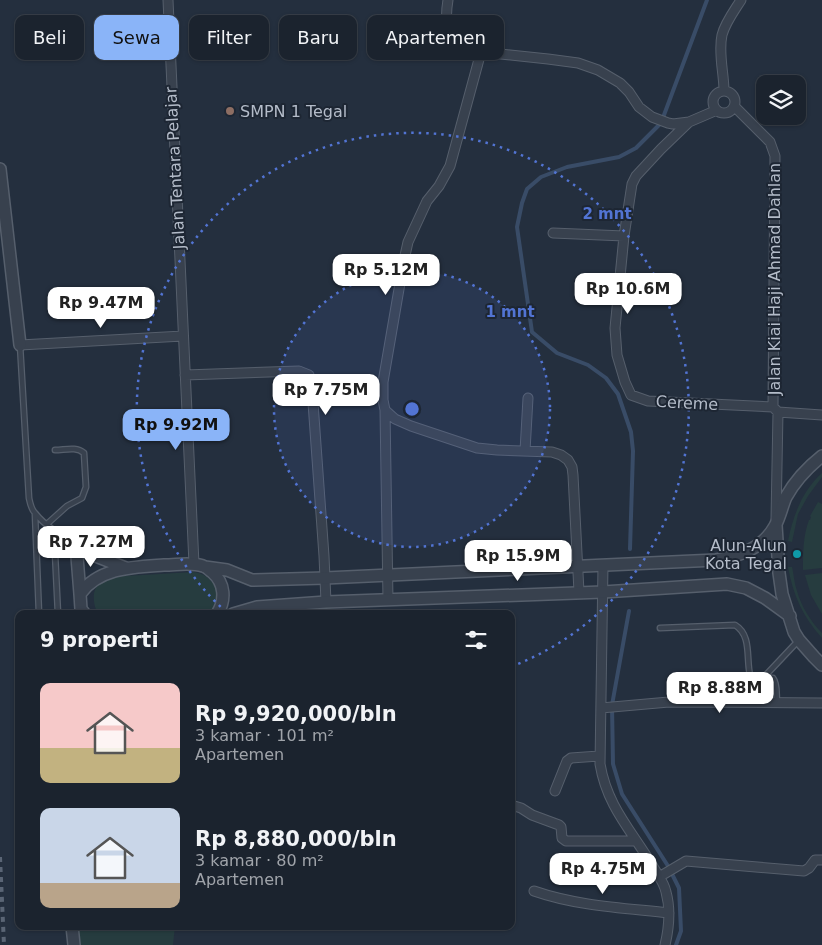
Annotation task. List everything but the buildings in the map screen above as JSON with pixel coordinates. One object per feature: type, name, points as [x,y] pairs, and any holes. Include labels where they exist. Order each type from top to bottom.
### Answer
[{"type":"street","name":"Jalan Tentara Pelajar","points":[[168,0],[194,564]]},
{"type":"street","points":[[447,15],[448,0]]},
{"type":"street","points":[[735,107],[724,114],[717,110],[713,103],[714,98],[724,91],[722,35],[729,18],[741,0]]},
{"type":"street","points":[[504,54],[578,63],[598,70],[620,83],[639,107],[652,117],[668,123],[689,122],[717,110]]},
{"type":"street","points":[[388,600],[385,410],[383,400],[384,382],[404,260],[408,242],[427,201],[439,186],[450,166],[479,60]]},
{"type":"street","name":"Jalan Kiai Haji Ahmad Dahlan","points":[[724,91],[733,94],[736,103],[735,107],[770,142],[775,156],[776,526]]},
{"type":"street","name":"Cereme","points":[[689,122],[636,176],[632,184],[624,236],[615,328],[617,355],[625,382],[631,395],[648,401],[775,410]]},
{"type":"street","points":[[0,169],[20,345],[183,336]]},
{"type":"street","points":[[553,233],[624,236]]},
{"type":"street","points":[[185,375],[300,371],[309,375],[326,602]]},
{"type":"street","points":[[525,451],[528,398]]},
{"type":"street","points":[[385,410],[395,419],[411,426],[477,448],[552,452],[568,460],[572,467],[579,592]]},
{"type":"street","points":[[775,410],[822,414]]},
{"type":"street","points":[[80,594],[85,586],[110,572],[128,568],[194,564],[227,570],[252,580],[388,576],[716,560],[732,557],[750,550],[764,541],[776,526],[786,498],[795,483],[822,456]]},
{"type":"street","points":[[776,526],[782,594],[794,632],[822,665]]},
{"type":"street","points":[[76,544],[98,557],[128,568]]},
{"type":"street","points":[[76,544],[82,610]]},
{"type":"street","points":[[603,565],[603,708],[600,756],[602,779],[612,803],[660,876],[666,891],[669,926],[665,945]]},
{"type":"street","points":[[205,567],[216,575],[221,584],[223,593],[219,610]]},
{"type":"street","points":[[247,610],[257,607],[304,608],[326,602],[603,592],[727,584],[746,588],[765,598],[790,616]]},
{"type":"street","points":[[603,708],[669,702],[822,704]]},
{"type":"street","points":[[554,791],[567,761],[571,758],[600,756]]},
{"type":"street","points":[[515,806],[559,825],[562,838],[566,841],[636,841]]},
{"type":"street","points":[[660,876],[686,861],[804,871],[815,860],[822,860]]},
{"type":"street","points":[[534,891],[572,902],[669,912]]},
{"type":"street","points":[[72,930],[74,945]]},
{"type":"lane","points":[[20,345],[29,498],[35,514],[39,610]]},
{"type":"lane","points":[[47,524],[67,506],[82,498],[86,487],[84,453],[75,449],[55,450]]},
{"type":"lane","points":[[35,514],[76,544]]},
{"type":"lane","points":[[36,531],[55,553],[58,610]]},
{"type":"lane","points":[[660,628],[734,625],[741,629],[746,640],[750,675],[773,678],[775,681],[776,702]]},
{"type":"lane","points":[[764,677],[799,640]]},
{"type":"green space","points":[[822,473],[822,477],[798,514],[792,542],[788,541],[799,504],[809,488]]},
{"type":"green space","points":[[818,502],[822,504],[822,568],[803,570],[806,532],[810,516]]},
{"type":"green space","points":[[788,567],[792,567],[795,585],[801,602],[810,619],[822,633],[822,638],[809,622],[800,605]]},
{"type":"green space","points":[[194,572],[202,574],[216,588],[216,601],[211,610],[96,610],[94,595],[97,586],[104,580],[123,576]]},
{"type":"green space","points":[[822,573],[822,614],[811,595],[805,575]]},
{"type":"green space","points":[[77,930],[175,930],[173,945],[79,945]]},
{"type":"waterway","points":[[630,549],[633,451],[631,432],[618,394],[606,378],[588,365],[557,353],[532,332],[517,227],[527,189],[541,177],[567,167],[619,157],[636,148],[661,123],[707,0]]},
{"type":"waterway","points":[[629,611],[612,705],[613,764],[622,794],[668,866],[679,888],[681,931],[676,945]]},
{"type":"railway","points":[[0,857],[4,945]]},
{"type":"place","name":"SMPN 1 Tegal","points":[[230,111]]},
{"type":"place","name":"Alun-Alun Kota Tegal","points":[[797,554]]}]
